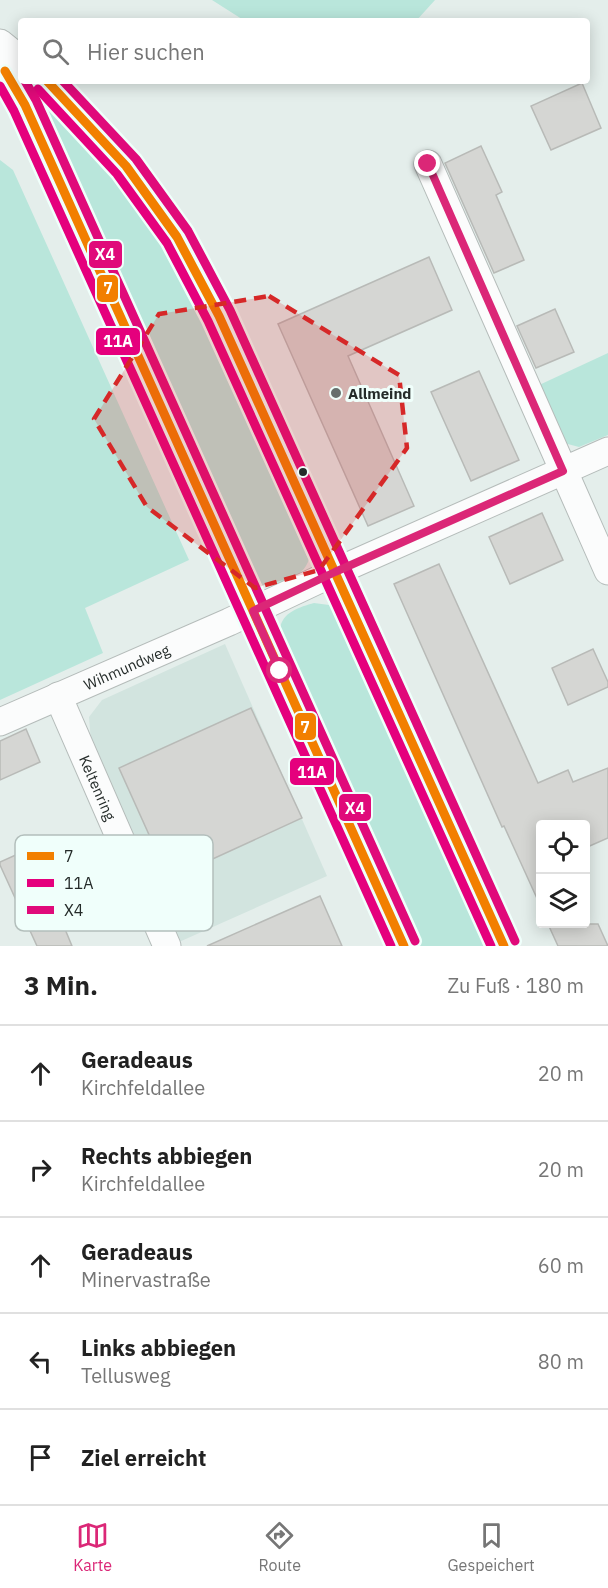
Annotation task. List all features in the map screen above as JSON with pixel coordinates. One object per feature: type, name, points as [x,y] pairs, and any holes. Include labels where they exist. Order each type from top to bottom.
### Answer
[{"type":"street","points":[[0,43],[18,58]]},
{"type":"street","points":[[0,64],[25,105],[404,946]]},
{"type":"street","points":[[50,84],[126,166],[177,237],[219,316],[504,946]]},
{"type":"street","points":[[428,164],[608,571]]},
{"type":"street","name":"Wihmundweg","points":[[0,722],[608,451]]},
{"type":"street","name":"Keltenring","points":[[58,696],[119,835]]},
{"type":"street","name":"Keltenring","points":[[160,931],[167,946]]},
{"type":"highlighted area","points":[[269,296],[399,375],[407,448],[319,570],[255,588],[147,507],[94,419],[159,314]]},
{"type":"shaded area","points":[[225,644],[327,876],[213,927],[213,835],[132,835],[91,742],[89,717],[102,700]]},
{"type":"shaded area","points":[[174,931],[204,931],[179,942]]},
{"type":"green space","points":[[212,0],[435,0],[419,18],[240,18]]},
{"type":"green space","points":[[45,93],[122,180],[158,229],[193,290],[309,544],[309,559],[306,566],[295,577],[280,583],[257,585],[243,571],[37,106]]},
{"type":"green space","points":[[0,160],[13,170],[189,560],[85,608],[103,653],[0,700]]},
{"type":"green space","points":[[608,353],[608,435],[579,447],[564,443],[537,386]]},
{"type":"green space","points":[[314,603],[329,605],[342,612],[492,946],[416,946],[283,649],[280,631],[284,618],[292,611]]},
{"type":"building","points":[[582,84],[601,128],[551,150],[531,106]]},
{"type":"building","points":[[481,146],[502,192],[496,195],[524,260],[494,273],[445,163]]},
{"type":"building","name":"Allmeind","points":[[429,257],[452,310],[348,356],[414,506],[368,526],[278,324]]},
{"type":"building","points":[[555,309],[574,352],[536,368],[517,326]]},
{"type":"building","points":[[479,371],[519,460],[471,481],[431,392]]},
{"type":"building","points":[[542,513],[563,560],[510,584],[489,537]]},
{"type":"building","points":[[439,564],[538,783],[568,770],[573,782],[608,768],[608,838],[590,846],[590,820],[536,820],[536,896],[504,826],[502,827],[394,584]]},
{"type":"building","points":[[593,649],[608,682],[608,687],[568,705],[552,668]]},
{"type":"building","points":[[251,708],[302,818],[213,859],[213,835],[149,835],[119,768]]},
{"type":"building","points":[[26,729],[40,762],[0,780],[0,741]]},
{"type":"building","points":[[15,855],[15,898],[0,865],[0,862]]},
{"type":"building","points":[[320,896],[342,946],[207,946],[286,911]]},
{"type":"building","points":[[590,924],[598,924],[608,946],[558,946],[550,928],[590,928]]},
{"type":"building","points":[[30,931],[66,931],[72,946],[37,946]]},
{"type":"transit line","name":"7","points":[[5,71],[25,105],[404,946]]},
{"type":"transit line","name":"X4","points":[[27,84],[36,100],[415,941]]},
{"type":"transit line","name":"7","points":[[50,84],[126,166],[177,237],[219,316],[504,946]]},
{"type":"transit line","name":"X4","points":[[66,84],[136,159],[188,231],[230,310],[515,941]]},
{"type":"transit line","name":"11A","points":[[0,86],[14,111],[391,946]]},
{"type":"transit line","name":"11A","points":[[38,89],[117,174],[167,243],[208,321],[491,946]]},
{"type":"place","name":"Allmeind","points":[[336,393]]},
{"type":"route","points":[[280,671],[253,611],[563,471],[428,164]]}]
